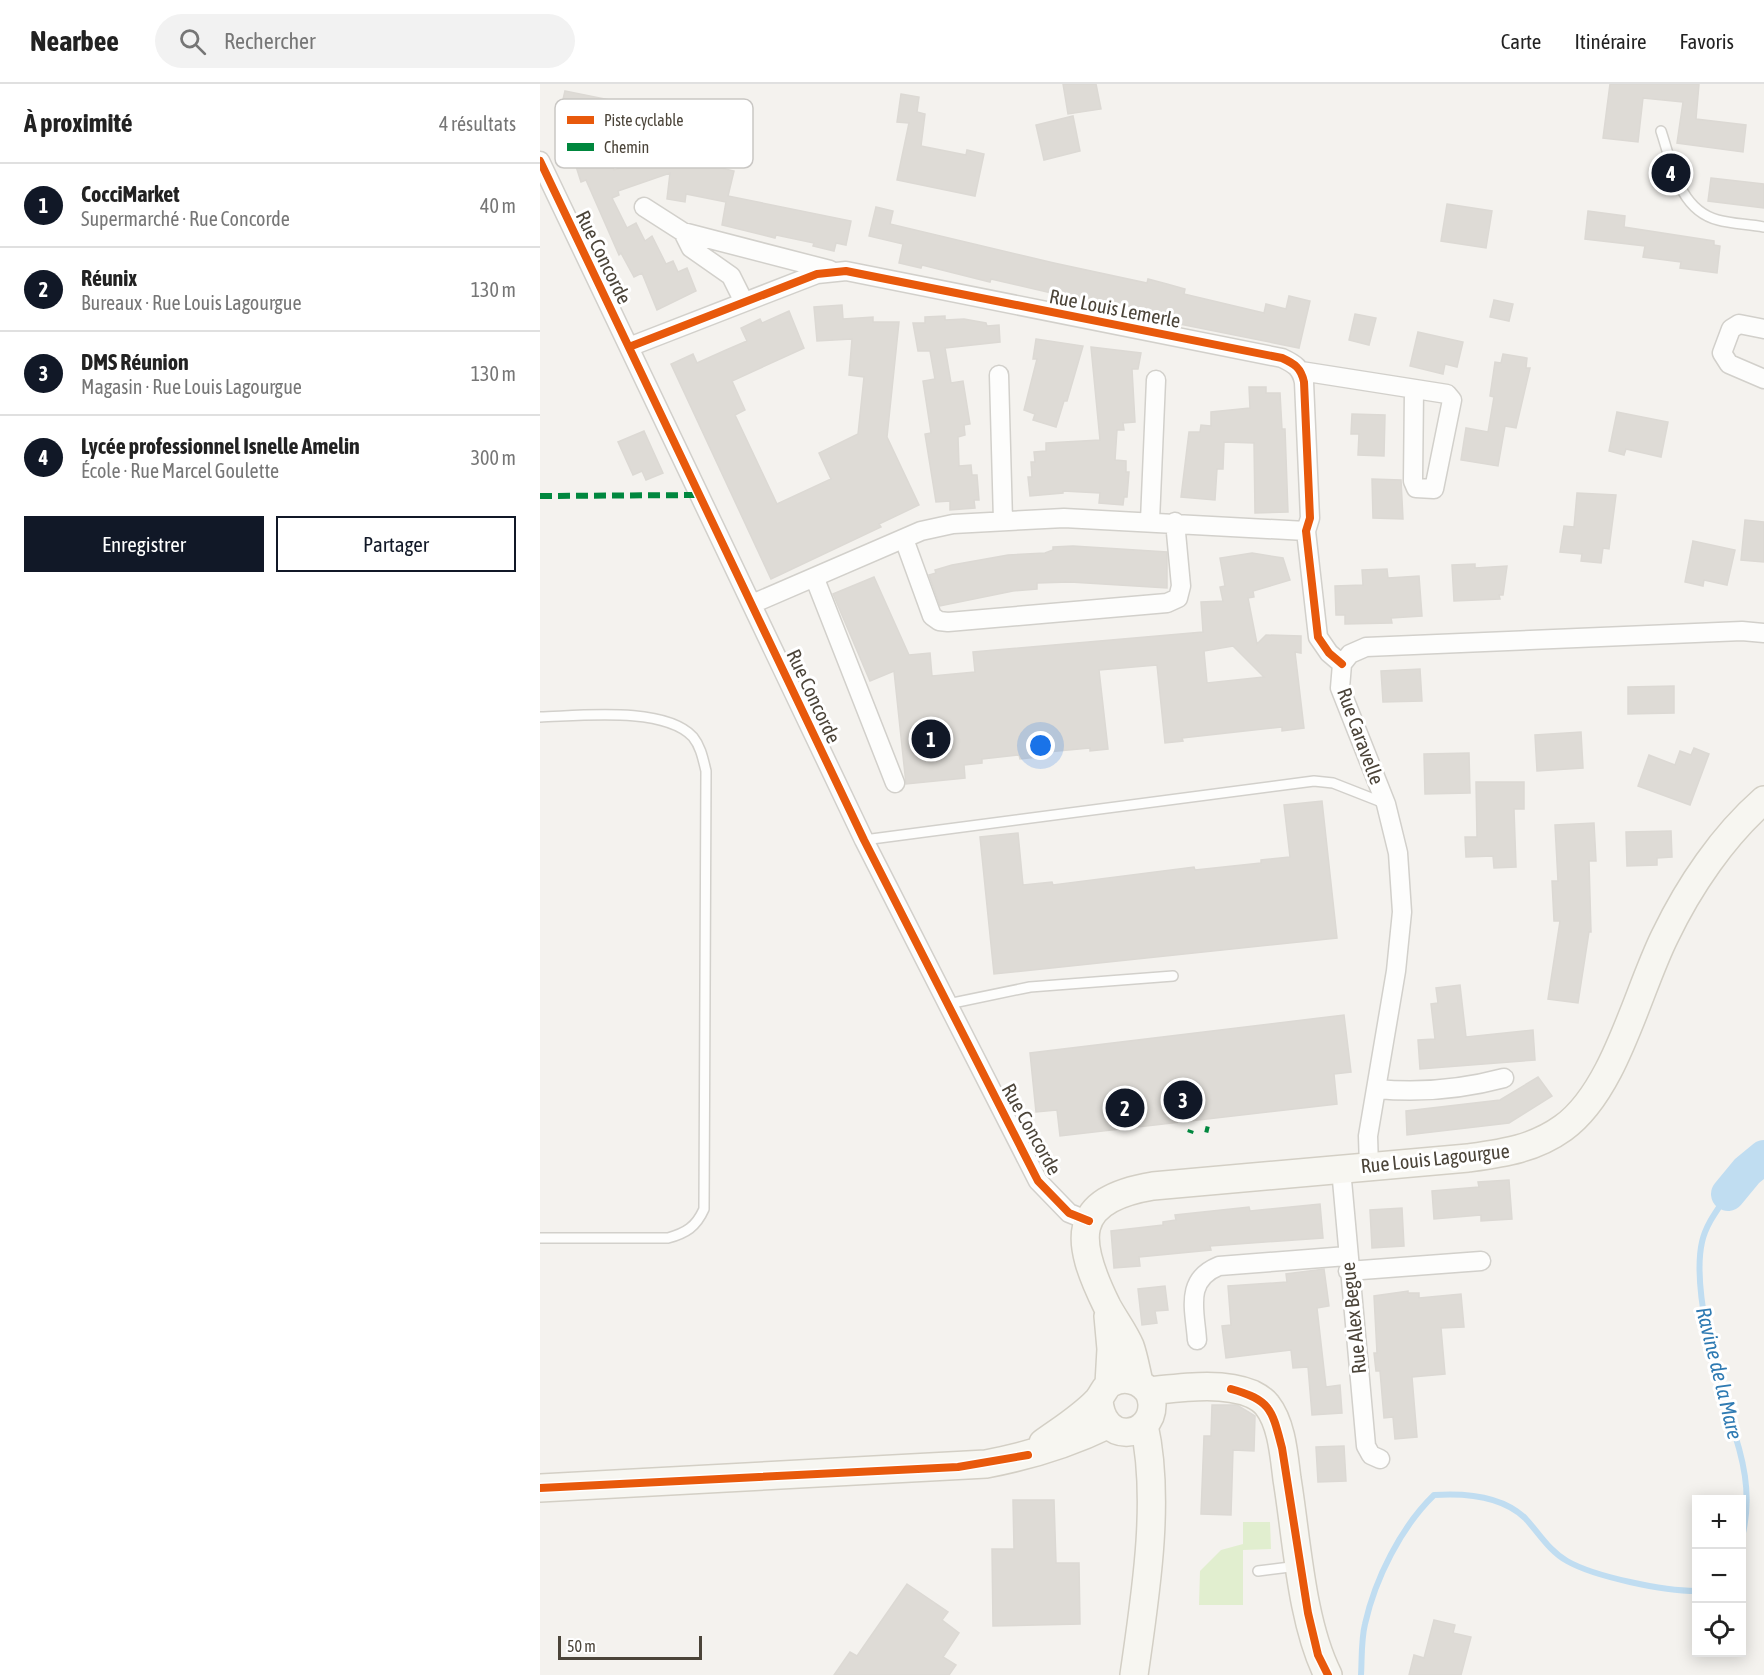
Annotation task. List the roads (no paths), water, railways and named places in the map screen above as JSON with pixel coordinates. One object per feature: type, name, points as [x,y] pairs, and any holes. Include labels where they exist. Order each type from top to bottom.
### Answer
[{"type":"main road","name":"Rue Louis Lagourgue","points":[[1089,1221],[1104,1200],[1135,1189],[1502,1154],[1537,1144],[1565,1127],[1592,1096],[1618,1050],[1665,936],[1689,892],[1722,844],[1764,800]]},
{"type":"main road","points":[[1089,1221],[1086,1252],[1107,1306],[1130,1346],[1145,1403],[1151,1454],[1149,1567],[1134,1675]]},
{"type":"main road","points":[[1107,1306],[1112,1349],[1099,1413],[1133,1456],[1150,1503]]},
{"type":"main road","points":[[1028,1455],[1118,1379],[1145,1403]]},
{"type":"main road","points":[[1145,1403],[1231,1389],[1252,1394],[1266,1404],[1276,1424],[1282,1448],[1318,1655],[1328,1675]]},
{"type":"main road","points":[[540,1488],[958,1467],[1028,1455],[1111,1428],[1136,1430],[1145,1403]]},
{"type":"street","name":"Rue Concorde","points":[[540,161],[864,840],[1038,1181],[1069,1213],[1089,1221]]},
{"type":"street","name":"Rue Louis Lemerle","points":[[644,207],[683,232],[832,271],[872,276],[1282,358],[1293,363],[1302,371],[1447,394],[1452,400],[1434,489],[1416,488],[1413,481],[1414,390]]},
{"type":"street","name":"Rue Louis Lemerle","points":[[683,232],[691,248],[731,276],[744,302]]},
{"type":"street","name":"Rue Louis Lemerle","points":[[629,346],[832,271]]},
{"type":"street","points":[[1764,329],[1738,324],[1731,329],[1722,353],[1729,364],[1764,379]]},
{"type":"street","points":[[1302,371],[1310,518],[1306,531],[1318,637],[1342,664]]},
{"type":"street","points":[[999,375],[1003,521]]},
{"type":"street","points":[[1150,521],[1156,380]]},
{"type":"street","points":[[752,604],[815,579],[921,531],[953,524],[1064,518],[1175,522],[1306,531]]},
{"type":"street","points":[[904,538],[932,615],[939,621],[948,622],[1167,603],[1178,598],[1181,586],[1175,522]]},
{"type":"street","points":[[815,579],[895,783]]},
{"type":"street","name":"Rue Caravelle","points":[[1369,1167],[1368,1136],[1396,971],[1402,912],[1398,853],[1386,804],[1340,688],[1342,664],[1350,654],[1366,647],[1742,631],[1764,633]]},
{"type":"street","points":[[1377,1089],[1435,1090],[1482,1084],[1504,1078]]},
{"type":"street","name":"Rue Alex Begue","points":[[1341,1169],[1366,1446],[1371,1455],[1380,1459]]},
{"type":"street","points":[[1197,1340],[1193,1295],[1201,1277],[1219,1266],[1481,1261]]},
{"type":"lane","points":[[1660,131],[1682,191],[1696,210],[1717,220],[1764,226]]},
{"type":"lane","points":[[540,717],[627,716],[652,719],[676,726],[692,736],[701,750],[706,771],[704,1209],[697,1223],[683,1234],[668,1238],[540,1238]]},
{"type":"lane","points":[[864,840],[1314,781],[1333,783],[1386,804]]},
{"type":"lane","points":[[948,1004],[1030,987],[1173,976]]},
{"type":"lane","points":[[1258,1571],[1301,1566]]},
{"type":"waterway","name":"Ravine de la Mare","points":[[1728,1194],[1747,1171],[1764,1157]]},
{"type":"waterway","name":"Ravine de la Mare","points":[[1728,1194],[1704,1235],[1700,1260],[1700,1282],[1706,1330],[1745,1476],[1746,1514]]},
{"type":"waterway","name":"Ravine de la Mare","points":[[1361,1675],[1364,1630],[1375,1589],[1400,1538],[1434,1495],[1470,1496],[1505,1505],[1525,1518],[1555,1552],[1579,1567],[1630,1582],[1666,1589],[1692,1591]]},
{"type":"place","name":"Lycée professionnel Isnelle Amelin","points":[[1671,173]]},
{"type":"place","name":"CocciMarket","points":[[931,739]]},
{"type":"place","name":"DMS Réunion","points":[[1183,1100]]},
{"type":"place","name":"Réunix","points":[[1125,1108]]}]
